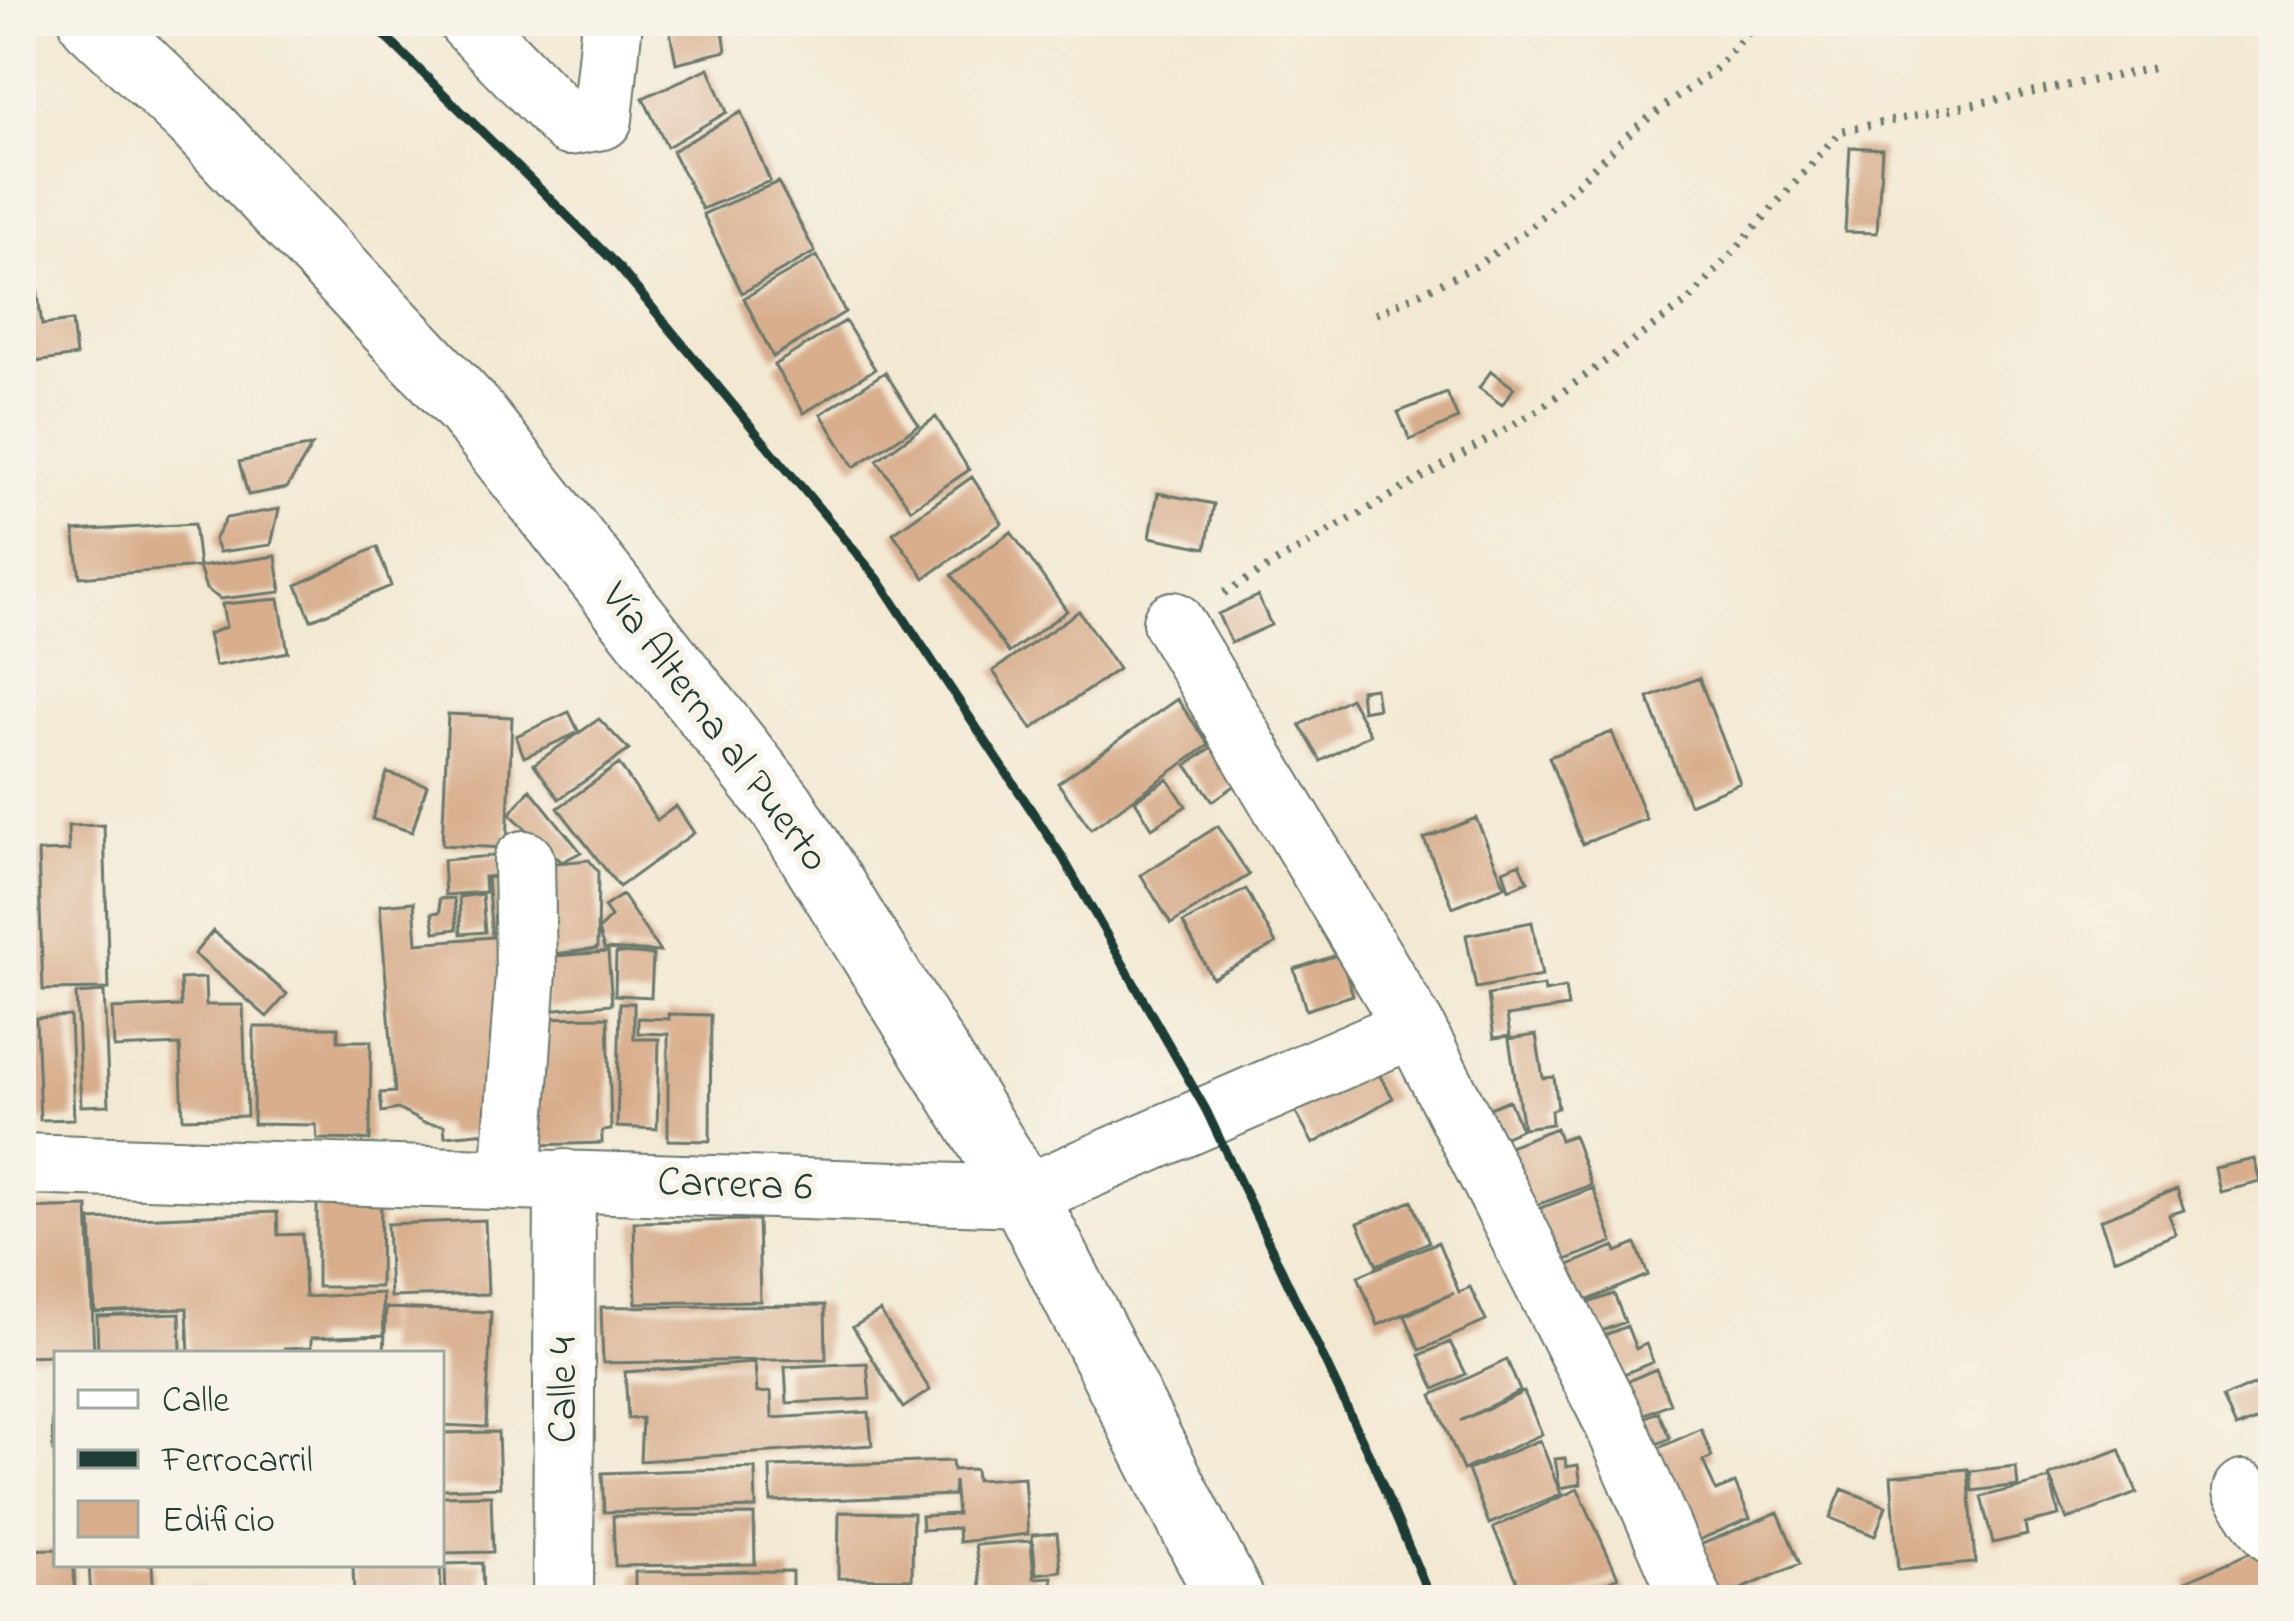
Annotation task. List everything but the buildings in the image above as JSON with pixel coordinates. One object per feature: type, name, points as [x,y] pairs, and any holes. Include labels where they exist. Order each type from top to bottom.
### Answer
[{"type":"main road","name":"Vía Alterna al Puerto","points":[[93,21],[195,118],[483,426],[782,806],[1024,1196],[1231,1600]]},
{"type":"street","points":[[468,21],[569,125],[602,119],[612,21]]},
{"type":"street","points":[[1173,622],[1414,1027],[1613,1419],[1692,1600]]},
{"type":"street","name":"Calle 4","points":[[524,861],[526,974],[563,1600]]},
{"type":"street","name":"Carrera 6","points":[[21,1164],[1024,1196],[1414,1027]]},
{"type":"path","points":[[1376,314],[1476,266],[1529,229],[1634,129],[1714,70],[1759,21]]},
{"type":"path","points":[[1173,622],[1534,412],[1690,300],[1840,131],[2159,67]]},
{"type":"railway","points":[[370,21],[616,264],[878,579],[1063,858],[1206,1110],[1374,1465],[1431,1600]]}]
